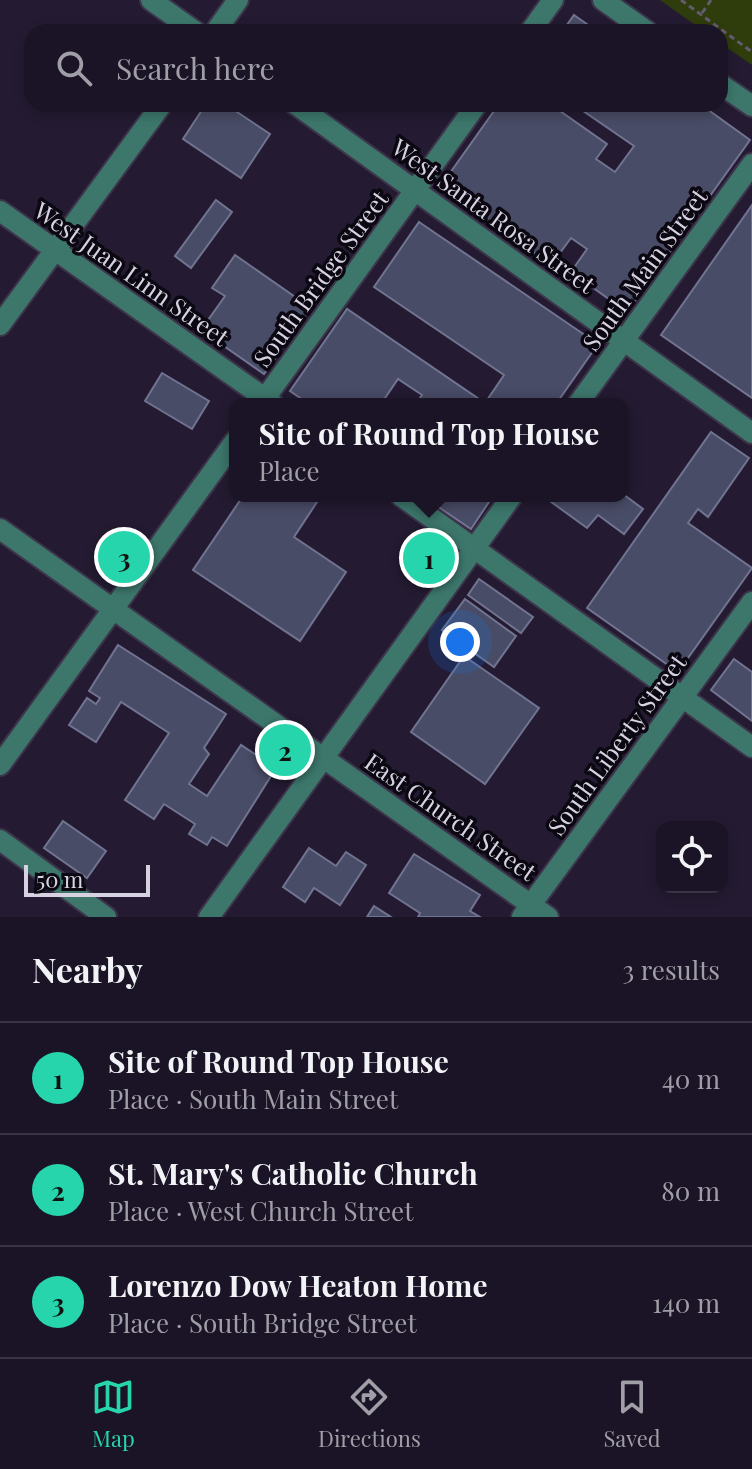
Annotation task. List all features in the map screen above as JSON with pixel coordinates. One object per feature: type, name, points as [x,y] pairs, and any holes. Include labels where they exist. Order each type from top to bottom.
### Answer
[{"type":"street","points":[[151,0],[185,24]]},
{"type":"street","points":[[221,24],[238,0]]},
{"type":"street","points":[[536,24],[553,0]]},
{"type":"street","points":[[603,0],[637,24]]},
{"type":"street","points":[[728,90],[752,106]]},
{"type":"street","points":[[0,325],[156,112]]},
{"type":"street","name":"West Santa Rosa Street","points":[[306,112],[752,433]]},
{"type":"street","name":"South Bridge Street","points":[[269,398],[471,112]]},
{"type":"street","name":"South Main Street","points":[[582,398],[752,164]]},
{"type":"street","name":"West Juan Linn Street","points":[[0,211],[260,398]]},
{"type":"street","points":[[0,765],[229,449]]},
{"type":"street","points":[[409,502],[752,747]]},
{"type":"street","points":[[209,917],[508,502]]},
{"type":"street","name":"East Church Street","points":[[0,529],[323,758],[526,911],[548,917]]},
{"type":"street","name":"South Liberty Street","points":[[526,911],[752,602]]},
{"type":"street","points":[[0,840],[106,917]]},
{"type":"path","points":[[681,0],[713,24]]},
{"type":"path","points":[[701,15],[711,0]]},
{"type":"path","points":[[728,35],[752,52]]},
{"type":"green space","points":[[660,0],[752,0],[752,65],[728,48],[728,24],[694,24]]},
{"type":"building","points":[[574,15],[587,24],[568,24]]},
{"type":"building","points":[[201,112],[237,112],[270,134],[241,178],[183,139]]},
{"type":"building","points":[[493,112],[561,112],[607,144],[596,159],[615,172],[634,146],[585,112],[711,112],[750,140],[627,312],[571,272],[587,249],[571,238],[551,265],[440,187]]},
{"type":"building","points":[[216,200],[232,212],[191,268],[175,256]]},
{"type":"building","points":[[752,205],[752,398],[661,335]]},
{"type":"building","points":[[419,222],[598,344],[560,398],[488,398],[504,375],[374,287]]},
{"type":"building","points":[[235,255],[311,308],[264,374],[201,330],[225,296],[212,288]]},
{"type":"building","points":[[347,309],[478,398],[420,398],[422,395],[398,379],[385,398],[300,398],[290,391]]},
{"type":"building","points":[[162,373],[209,401],[192,429],[145,401]]},
{"type":"building","points":[[711,432],[749,458],[708,517],[698,509],[688,523],[752,568],[678,672],[587,608]]},
{"type":"building","points":[[629,498],[643,509],[624,534],[598,515],[587,528],[551,502],[629,502]]},
{"type":"building","points":[[239,502],[317,502],[294,537],[346,572],[300,641],[193,570]]},
{"type":"building","points":[[431,502],[489,502],[471,529]]},
{"type":"building","points":[[479,579],[533,617],[521,633],[468,595]]},
{"type":"building","points":[[465,599],[516,636],[494,667],[442,630]]},
{"type":"building","points":[[118,645],[226,714],[204,748],[209,754],[189,784],[207,796],[241,745],[276,768],[227,846],[212,837],[207,845],[189,834],[195,824],[164,804],[154,819],[125,800],[169,733],[121,702],[96,742],[69,725],[87,698],[96,704],[100,698],[89,691]]},
{"type":"building","points":[[464,656],[539,708],[485,784],[411,732]]},
{"type":"building","points":[[734,659],[752,672],[752,721],[711,690]]},
{"type":"building","points":[[63,821],[106,851],[87,878],[44,848]]},
{"type":"building","points":[[309,848],[336,866],[346,852],[366,865],[340,905],[314,888],[305,902],[283,887]]},
{"type":"building","points":[[414,854],[480,895],[470,911],[480,917],[418,917],[420,913],[389,893]]},
{"type":"building","points":[[374,906],[391,917],[367,917]]},
{"type":"place","name":"Lorenzo Dow Heaton Home","points":[[124,557]]},
{"type":"place","name":"Site of Round Top House","points":[[429,558]]},
{"type":"place","name":"St. Mary's Catholic Church","points":[[285,750]]}]
